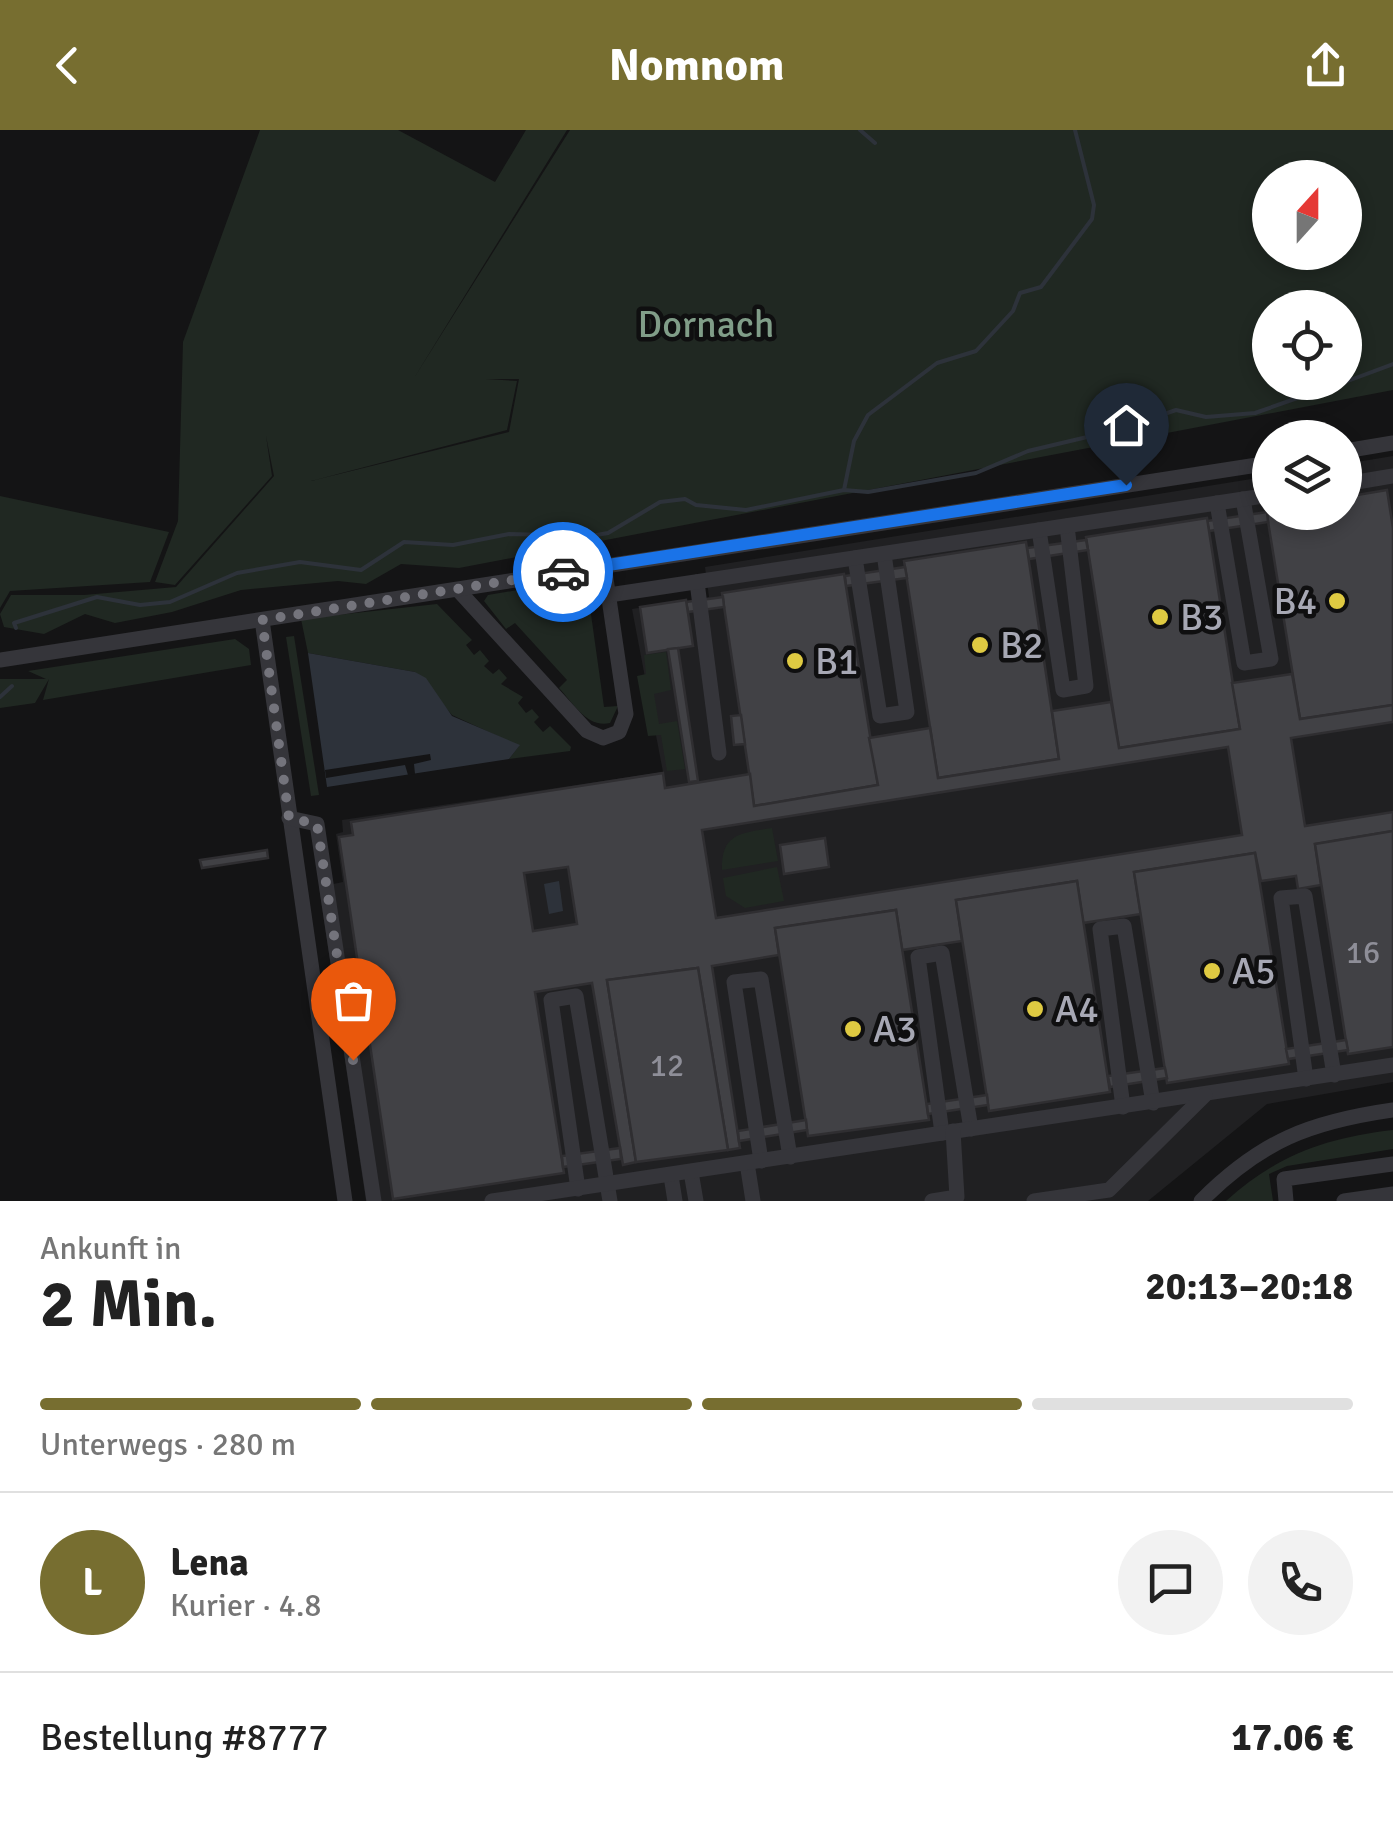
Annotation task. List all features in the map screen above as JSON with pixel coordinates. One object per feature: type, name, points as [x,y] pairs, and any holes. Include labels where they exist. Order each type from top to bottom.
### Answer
[{"type":"street","points":[[1362,449],[1393,444]]},
{"type":"street","points":[[0,660],[1252,466]]},
{"type":"street","points":[[1362,481],[1393,476]]},
{"type":"street","points":[[608,594],[1252,498]]},
{"type":"street","points":[[1217,503],[1244,663],[1271,659],[1244,499]]},
{"type":"street","points":[[1039,530],[1062,690],[1086,686],[1067,526]]},
{"type":"street","points":[[854,558],[880,716],[907,712],[884,554]]},
{"type":"street","points":[[458,590],[586,732],[603,738],[619,732],[626,714],[604,566]]},
{"type":"street","points":[[697,582],[719,753]]},
{"type":"street","points":[[262,620],[345,1201]]},
{"type":"street","points":[[289,818],[317,824],[374,1201]]},
{"type":"street","points":[[1306,1079],[1281,898],[1305,896],[1334,1074]]},
{"type":"street","points":[[1123,1107],[1100,929],[1112,927],[1124,926],[1153,1103]]},
{"type":"street","points":[[932,1201],[962,1199],[918,957],[942,953],[971,1128]]},
{"type":"street","points":[[753,1201],[754,1162],[734,982],[761,979],[790,1157]]},
{"type":"street","points":[[578,1190],[551,1000],[576,996],[609,1193]]},
{"type":"street","points":[[492,1201],[578,1190],[609,1193],[691,1172],[1393,1065]]},
{"type":"street","points":[[1034,1201],[1109,1190],[1205,1096]]},
{"type":"street","points":[[1201,1201],[1255,1152],[1288,1134],[1331,1120],[1393,1110]]},
{"type":"street","points":[[1286,1201],[1284,1179],[1393,1164]]},
{"type":"street","points":[[691,1172],[696,1201]]},
{"type":"street","points":[[671,1176],[675,1201]]},
{"type":"street","points":[[1344,1201],[1393,1194]]},
{"type":"shaded area","points":[[1393,456],[1393,1082],[1267,1104],[1148,1201],[366,1201],[319,887],[343,882],[336,834],[343,832],[342,820],[663,772],[632,609],[709,597],[705,567],[1252,479],[1252,530],[1362,530],[1362,461]]},
{"type":"shaded area","points":[[308,653],[415,672],[426,678],[452,716],[520,745],[509,759],[327,787]]},
{"type":"shaded area","points":[[559,881],[563,911],[549,914],[544,884]]},
{"type":"green space","name":"Dornach","points":[[260,130],[398,130],[495,182],[526,130],[567,130],[414,378],[570,130],[1393,130],[1393,390],[1362,396],[1362,290],[1252,290],[1252,400],[1341,400],[459,568],[401,564],[366,584],[338,581],[241,590],[172,612],[115,623],[85,614],[44,634],[4,627],[0,614],[11,595],[84,595],[176,587],[274,476],[266,436],[272,476],[175,585],[155,582],[178,521],[183,342]],"holes":[[[486,379],[519,379],[509,432],[311,481],[507,430],[517,381]]]},
{"type":"green space","points":[[0,496],[169,532],[150,582],[10,591],[0,608]]},
{"type":"green space","points":[[589,578],[597,582],[598,591],[588,593],[604,707],[618,706],[610,723],[602,724],[582,713],[559,688],[567,680],[515,623],[506,629],[484,601],[488,595]]},
{"type":"green space","points":[[437,604],[472,640],[466,645],[474,655],[480,650],[489,661],[484,666],[493,674],[499,669],[507,678],[501,684],[523,697],[518,703],[526,713],[532,709],[539,717],[534,722],[543,732],[550,726],[571,747],[570,751],[509,759],[519,746],[452,715],[415,672],[308,653],[301,619]]},
{"type":"green space","points":[[294,636],[319,795],[311,796],[286,637]]},
{"type":"green space","points":[[235,639],[249,649],[251,665],[43,700],[49,679],[35,703],[0,708],[0,679],[46,679],[28,671]]},
{"type":"green space","points":[[666,652],[671,690],[654,694],[659,724],[677,721],[685,769],[667,771],[661,735],[648,736],[637,676],[646,674],[644,655]]},
{"type":"green space","points":[[772,828],[778,861],[722,870],[729,842]]},
{"type":"green space","points":[[777,867],[784,901],[745,908],[726,896],[723,878]]},
{"type":"green space","points":[[1393,1130],[1393,1149],[1287,1166],[1269,1174],[1273,1201],[1226,1201],[1264,1172],[1303,1151],[1345,1138]]},
{"type":"pier","points":[[430,754],[431,760],[414,764],[415,774],[408,775],[405,765],[326,778],[325,770]]},
{"type":"building","name":"B4","points":[[1387,490],[1393,528],[1393,705],[1300,719],[1269,530],[1362,530],[1362,494]]},
{"type":"building","points":[[1252,514],[1252,524],[1209,531],[1207,521]]},
{"type":"building","name":"B3","points":[[1207,518],[1240,729],[1119,748],[1086,537]]},
{"type":"building","points":[[1086,540],[1088,550],[1029,559],[1027,548]]},
{"type":"building","name":"B2","points":[[1026,542],[1059,759],[938,778],[904,561]]},
{"type":"building","points":[[905,567],[907,578],[846,586],[845,576]]},
{"type":"building","name":"B1","points":[[844,574],[878,785],[754,806],[722,593]]},
{"type":"building","points":[[723,597],[724,607],[688,612],[686,602]]},
{"type":"building","points":[[686,600],[693,646],[647,653],[640,607]]},
{"type":"building","points":[[678,648],[698,781],[689,782],[668,649]]},
{"type":"building","points":[[1292,674],[1300,719],[1393,705],[1393,722],[1291,738],[1305,826],[1393,812],[1393,831],[1315,844],[1321,885],[1298,889],[1296,876],[1261,881],[1255,853],[1134,872],[1141,914],[1083,923],[1077,881],[956,900],[962,941],[902,950],[896,910],[775,928],[779,955],[712,966],[740,1148],[728,1150],[698,968],[607,980],[636,1162],[623,1165],[592,983],[535,992],[564,1173],[393,1199],[339,837],[353,835],[351,822],[663,773],[665,788],[750,774],[754,806],[878,785],[869,738],[930,728],[938,778],[1059,759],[1052,711],[1111,702],[1119,748],[1240,729],[1232,683]],"holes":[[[1228,747],[1242,835],[716,918],[702,830]],[[568,867],[577,924],[533,931],[524,873]]]},
{"type":"building","points":[[741,715],[745,744],[734,745],[731,716]]},
{"type":"building","points":[[1393,831],[1393,1047],[1348,1054],[1315,844]]},
{"type":"building","points":[[825,838],[829,867],[784,874],[780,845]]},
{"type":"building","points":[[267,850],[268,858],[202,868],[200,860]]},
{"type":"building","name":"A5","points":[[1255,853],[1289,1064],[1167,1083],[1134,872]]},
{"type":"building","name":"A4","points":[[1077,881],[1110,1092],[989,1111],[956,900]]},
{"type":"building","name":"A3","points":[[896,910],[929,1120],[808,1136],[775,928]]},
{"type":"building","points":[[698,968],[728,1150],[636,1162],[607,980]]},
{"type":"building","points":[[1346,1040],[1348,1050],[1288,1059],[1286,1049]]},
{"type":"building","points":[[1165,1068],[1167,1078],[1110,1087],[1108,1076]]},
{"type":"building","points":[[987,1095],[988,1105],[928,1114],[927,1104]]},
{"type":"building","points":[[806,1120],[807,1130],[739,1141],[738,1131]]},
{"type":"building","points":[[620,1148],[621,1159],[563,1167],[562,1156]]},
{"type":"waterway","points":[[860,130],[875,143]]},
{"type":"waterway","points":[[844,490],[854,441],[868,415],[937,363],[976,351],[1013,311],[1020,293],[1041,287],[1092,219],[1094,205],[1075,130]]},
{"type":"waterway","points":[[1362,376],[1393,364]]},
{"type":"waterway","points":[[16,628],[14,623],[97,597],[140,605],[170,602],[237,573],[300,562],[361,570],[404,542],[453,545],[509,534],[591,536],[608,533],[660,502],[685,499],[696,505],[746,510],[844,490],[868,492],[976,473],[1028,451],[1121,429],[1176,410],[1206,417],[1255,413],[1292,400]]},
{"type":"waterway","points":[[0,697],[12,686]]},
{"type":"way so far","points":[[353,1060],[317,824],[289,818],[262,620],[563,572]]},
{"type":"place","name":"B4","points":[[1337,601]]},
{"type":"place","name":"B3","points":[[1160,617]]},
{"type":"place","name":"B2","points":[[980,645]]},
{"type":"place","name":"B1","points":[[795,661]]},
{"type":"place","name":"A5","points":[[1212,971]]},
{"type":"place","name":"A4","points":[[1035,1009]]},
{"type":"place","name":"A3","points":[[853,1029]]},
{"type":"route","points":[[563,572],[1126,485]]}]
